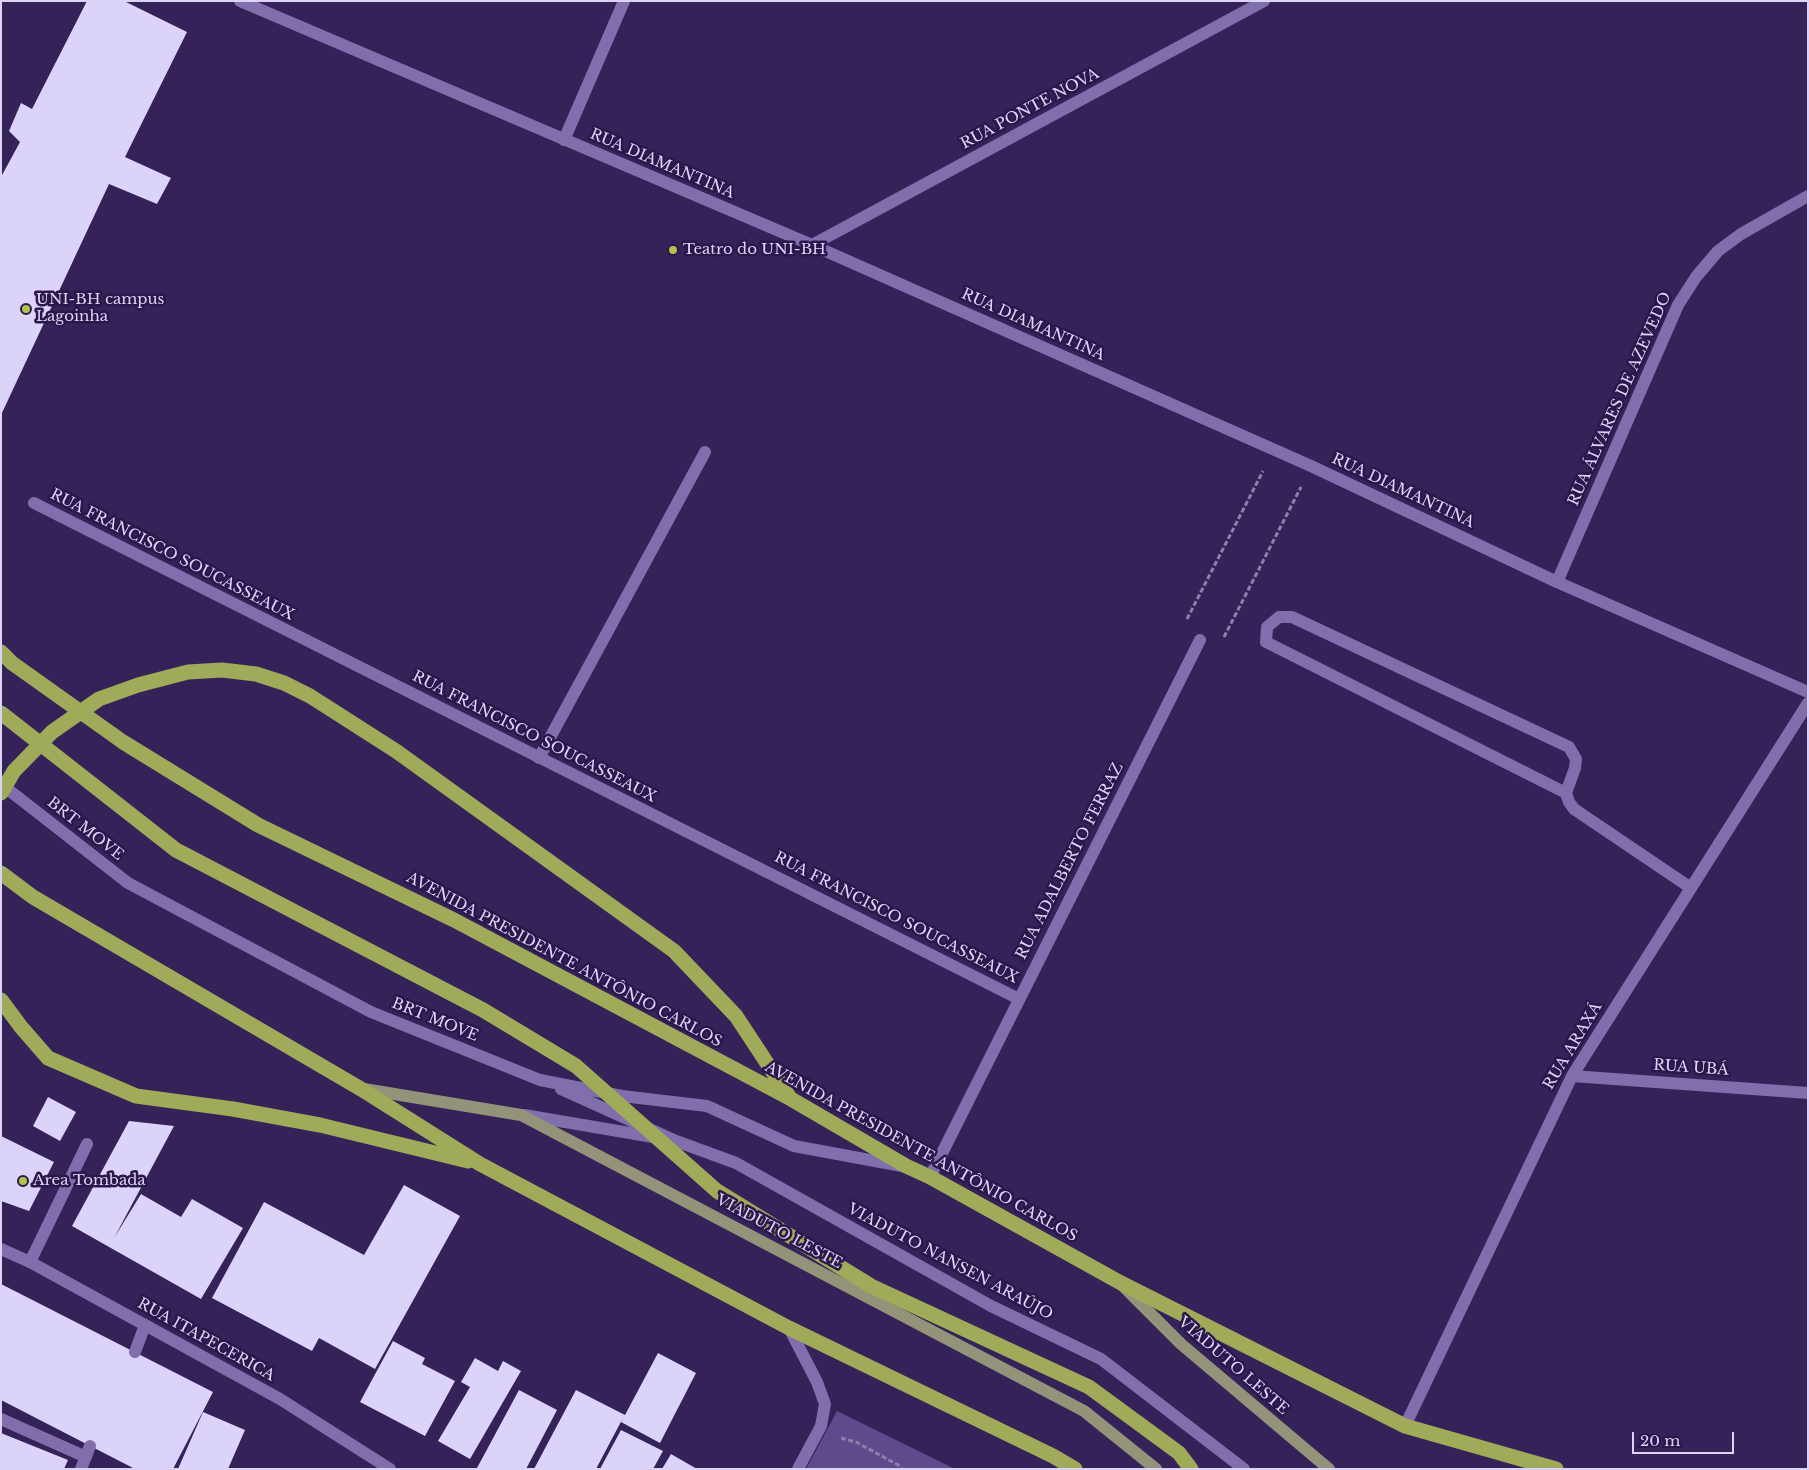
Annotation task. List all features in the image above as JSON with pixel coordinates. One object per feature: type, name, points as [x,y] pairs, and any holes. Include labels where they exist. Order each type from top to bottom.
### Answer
[{"type":"highway","name":"AVENIDA PRESIDENTE ANTÔNIO CARLOS","points":[[1,652],[12,663],[123,742],[258,825],[454,920],[791,1100],[906,1166],[930,1177],[1121,1283],[1405,1426],[1556,1469]]},
{"type":"highway","points":[[1,793],[14,771],[52,732],[99,699],[138,685],[188,672],[222,670],[256,674],[284,683],[310,696],[396,751],[674,951],[736,1016],[791,1100]]},
{"type":"highway","points":[[1,714],[176,850],[483,1010],[576,1066],[716,1191],[871,1286],[1089,1387],[1179,1452],[1191,1469]]},
{"type":"highway","points":[[1,873],[33,897],[361,1089],[480,1164],[789,1328],[1053,1456],[1075,1469]]},
{"type":"highway","points":[[1,1000],[48,1058],[136,1096],[233,1109],[320,1125],[480,1164]]},
{"type":"main road","name":"VIADUTO LESTE","points":[[361,1089],[521,1115],[1084,1411],[1156,1469]]},
{"type":"main road","name":"VIADUTO LESTE","points":[[1121,1283],[1181,1344],[1329,1469]]},
{"type":"street","name":"RUA DIAMANTINA","points":[[240,1],[812,245],[1311,466],[1557,582],[1808,692]]},
{"type":"street","points":[[564,140],[624,1]]},
{"type":"street","name":"RUA PONTE NOVA","points":[[812,245],[1264,1]]},
{"type":"street","name":"RUA ÁLVARES DE AZEVEDO","points":[[1557,582],[1678,305],[1696,277],[1718,251],[1741,234],[1808,196]]},
{"type":"street","points":[[540,758],[705,452]]},
{"type":"street","name":"RUA FRANCISCO SOUCASSEAUX","points":[[34,503],[1019,999]]},
{"type":"street","points":[[1566,793],[1266,642],[1267,627],[1279,617],[1292,617],[1569,747],[1576,759],[1575,768],[1566,793],[1574,809],[1691,888]]},
{"type":"street","name":"RUA ADALBERTO FERRAZ","points":[[930,1177],[1200,640]]},
{"type":"street","name":"RUA ARAXÁ","points":[[1405,1426],[1572,1076],[1808,703]]},
{"type":"street","name":"BRT MOVE","points":[[1,784],[128,883],[371,1012],[540,1080],[622,1096],[708,1106],[794,1146],[906,1166]]},
{"type":"street","name":"RUA UBÁ","points":[[1572,1076],[1808,1093]]},
{"type":"street","name":"VIADUTO NANSEN ARAÚJO","points":[[540,1080],[676,1141],[736,1163],[991,1306],[1101,1359],[1244,1469]]},
{"type":"street","name":"VIADUTO NANSEN ARAÚJO","points":[[521,1115],[676,1141]]},
{"type":"street","points":[[30,1262],[87,1144]]},
{"type":"street","name":"RUA ITAPECERICA","points":[[1,1249],[30,1262],[280,1399],[390,1469]]},
{"type":"street","points":[[134,1352],[145,1325]]},
{"type":"street","points":[[789,1328],[817,1382],[825,1404],[821,1426],[798,1469]]},
{"type":"street","points":[[1,1419],[86,1457]]},
{"type":"path","points":[[1186,621],[1274,450]]},
{"type":"path","points":[[1223,640],[1311,466]]},
{"type":"path","points":[[815,1437],[843,1438],[856,1442],[900,1466],[902,1469]]},
{"type":"shaded area","points":[[837,1411],[955,1469],[806,1469]]},
{"type":"building","name":"UNI-BH campus Lagoinha","points":[[87,1],[124,1],[187,32],[125,157],[171,178],[157,204],[109,184],[1,415],[1,177],[20,142],[9,131],[21,103],[32,109]]},
{"type":"building","points":[[48,1097],[76,1112],[60,1141],[33,1126]]},
{"type":"building","points":[[129,1121],[174,1126],[114,1238],[141,1194],[181,1217],[192,1199],[243,1228],[201,1299],[72,1226]]},
{"type":"building","name":"Area Tombada","points":[[1,1136],[54,1162],[29,1211],[1,1201]]},
{"type":"building","points":[[404,1185],[460,1216],[375,1369],[319,1338],[312,1351],[212,1298],[264,1202],[364,1255]]},
{"type":"building","points":[[1,1284],[213,1392],[173,1469],[135,1469],[1,1400]]},
{"type":"building","points":[[393,1341],[425,1358],[422,1364],[455,1381],[425,1436],[360,1402]]},
{"type":"building","points":[[658,1353],[696,1373],[660,1443],[621,1422],[624,1416],[596,1469],[534,1469],[576,1390],[625,1415]]},
{"type":"building","points":[[475,1358],[498,1371],[503,1361],[521,1371],[470,1459],[438,1441],[470,1387],[461,1382]]},
{"type":"building","points":[[519,1390],[557,1410],[526,1469],[477,1468]]},
{"type":"building","points":[[203,1412],[245,1430],[228,1469],[178,1469]]},
{"type":"building","points":[[621,1430],[663,1451],[653,1469],[600,1469]]},
{"type":"building","points":[[1,1433],[68,1460],[64,1469],[1,1469]]},
{"type":"building","points":[[671,1454],[697,1469],[662,1469]]},
{"type":"place","name":"Teatro do UNI-BH","points":[[673,250]]},
{"type":"place","name":"UNI-BH campus Lagoinha","points":[[26,309]]},
{"type":"place","name":"Area Tombada","points":[[23,1181]]}]
